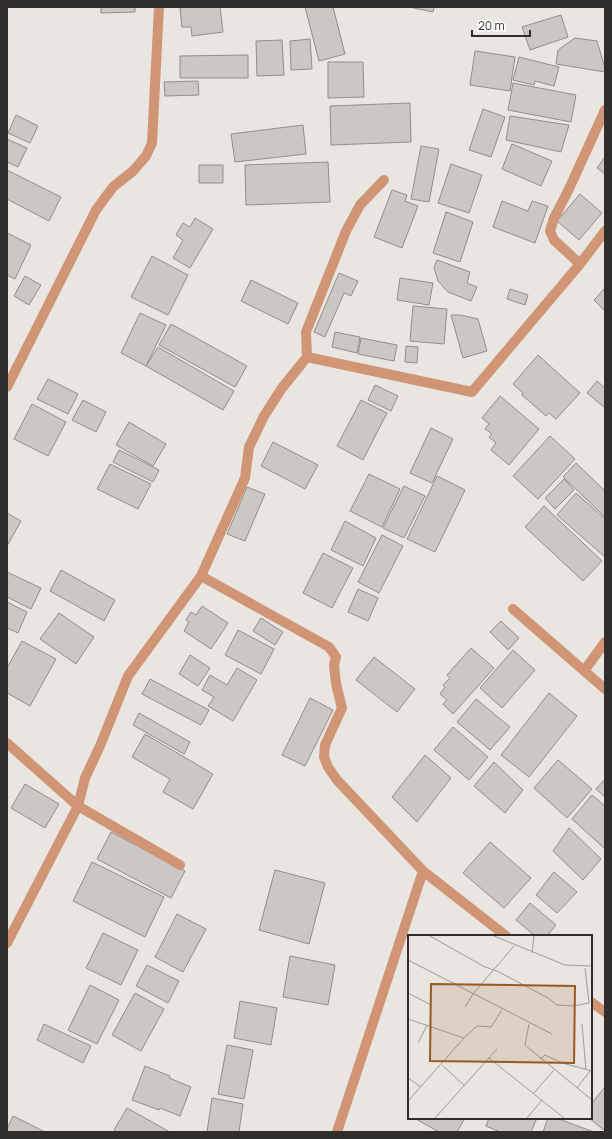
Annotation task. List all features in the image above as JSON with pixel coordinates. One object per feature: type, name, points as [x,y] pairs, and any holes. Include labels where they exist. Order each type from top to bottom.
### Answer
[{"type":"street","points":[[7,388],[96,210],[113,187],[133,171],[146,156],[152,143],[159,7]]},
{"type":"street","points":[[580,264],[554,240],[550,231],[554,218],[605,110]]},
{"type":"street","points":[[7,943],[78,806],[85,778],[100,746],[128,676],[201,576],[245,478],[249,447],[264,416],[282,388],[307,357],[306,332],[346,231],[360,205],[384,180]]},
{"type":"street","points":[[307,357],[472,392],[580,264],[605,231]]},
{"type":"street","points":[[201,576],[318,640],[328,647],[336,657],[334,665],[336,684],[342,708],[325,745],[324,757],[328,767],[337,780],[423,871],[505,935]]},
{"type":"street","points":[[513,608],[605,689]]},
{"type":"street","points":[[584,671],[605,642]]},
{"type":"street","points":[[7,743],[78,806],[180,866]]},
{"type":"street","points":[[337,1132],[423,871]]},
{"type":"street","points":[[592,1003],[605,1012]]},
{"type":"building","points":[[101,7],[135,7],[135,12],[101,13]]},
{"type":"building","points":[[220,7],[223,32],[192,36],[191,27],[182,27],[180,8]]},
{"type":"building","points":[[305,7],[333,7],[345,54],[319,61]]},
{"type":"building","points":[[409,7],[434,7],[433,12]]},
{"type":"building","points":[[561,15],[568,37],[530,50],[522,27]]},
{"type":"building","points":[[575,38],[597,41],[605,72],[556,64],[558,50]]},
{"type":"building","points":[[310,39],[312,69],[291,70],[290,41]]},
{"type":"building","points":[[282,40],[284,75],[257,76],[256,41]]},
{"type":"building","points":[[475,51],[515,57],[510,91],[470,85]]},
{"type":"building","points":[[248,55],[248,78],[180,78],[180,56]]},
{"type":"building","points":[[519,57],[559,67],[554,86],[535,81],[534,85],[513,80]]},
{"type":"building","points":[[328,62],[363,62],[364,97],[328,98]]},
{"type":"building","points":[[198,81],[199,95],[165,96],[164,82]]},
{"type":"building","points":[[513,83],[576,95],[571,122],[508,110]]},
{"type":"building","points":[[410,103],[411,142],[331,145],[330,106]]},
{"type":"building","points":[[483,109],[505,117],[491,157],[469,150]]},
{"type":"building","points":[[16,115],[38,126],[30,143],[8,133]]},
{"type":"building","points":[[510,116],[569,125],[561,152],[506,140]]},
{"type":"building","points":[[303,125],[306,154],[235,162],[231,134]]},
{"type":"building","points":[[7,139],[27,148],[18,167],[7,162]]},
{"type":"building","points":[[512,144],[552,161],[541,186],[502,169]]},
{"type":"building","points":[[421,146],[439,149],[429,202],[411,199]]},
{"type":"building","points":[[605,157],[605,174],[597,168]]},
{"type":"building","points":[[328,162],[330,202],[246,205],[245,165]]},
{"type":"building","points":[[451,164],[482,175],[469,213],[438,203]]},
{"type":"building","points":[[199,165],[223,165],[223,183],[199,183]]},
{"type":"building","points":[[7,170],[61,197],[49,221],[7,199]]},
{"type":"building","points":[[392,190],[407,195],[405,201],[418,206],[402,248],[374,237]]},
{"type":"building","points":[[580,194],[602,213],[579,240],[557,221]]},
{"type":"building","points":[[502,201],[528,211],[532,201],[548,206],[535,243],[493,227]]},
{"type":"building","points":[[446,212],[473,222],[460,262],[433,253]]},
{"type":"building","points":[[195,218],[213,229],[190,268],[173,258],[183,240],[176,235],[183,223],[190,227]]},
{"type":"building","points":[[7,233],[31,245],[15,279],[7,275]]},
{"type":"building","points":[[152,256],[188,275],[168,315],[131,297]]},
{"type":"building","points":[[437,260],[470,272],[467,283],[477,287],[471,301],[448,292],[438,281],[434,268]]},
{"type":"building","points":[[339,273],[358,281],[351,296],[344,293],[325,337],[314,332]]},
{"type":"building","points":[[25,276],[41,285],[29,305],[14,296]]},
{"type":"building","points":[[400,278],[433,283],[429,305],[397,300]]},
{"type":"building","points":[[251,280],[298,303],[288,324],[241,301]]},
{"type":"building","points":[[510,289],[528,295],[525,305],[507,299]]},
{"type":"building","points":[[605,289],[605,311],[594,300]]},
{"type":"building","points":[[413,306],[447,309],[444,344],[410,341]]},
{"type":"building","points":[[140,313],[166,325],[146,366],[121,353]]},
{"type":"building","points":[[451,315],[461,315],[478,319],[487,351],[463,358]]},
{"type":"building","points":[[171,324],[247,366],[235,387],[159,345]]},
{"type":"building","points":[[335,332],[360,337],[357,353],[332,347]]},
{"type":"building","points":[[361,338],[397,345],[394,361],[358,354]]},
{"type":"building","points":[[406,346],[418,347],[417,363],[405,362]]},
{"type":"building","points":[[158,347],[234,391],[223,410],[146,366]]},
{"type":"building","points":[[538,355],[580,393],[556,419],[549,413],[546,416],[522,395],[523,393],[513,384]]},
{"type":"building","points":[[48,379],[78,394],[68,414],[37,399]]},
{"type":"building","points":[[597,381],[605,388],[605,408],[587,393]]},
{"type":"building","points":[[375,385],[398,396],[391,411],[368,400]]},
{"type":"building","points":[[500,396],[539,429],[509,465],[491,450],[496,443],[489,437],[492,434],[485,429],[489,424],[482,418]]},
{"type":"building","points":[[83,400],[106,412],[96,432],[72,420]]},
{"type":"building","points":[[361,400],[387,413],[363,460],[337,446]]},
{"type":"building","points":[[32,404],[66,422],[48,456],[14,439]]},
{"type":"building","points":[[129,422],[166,444],[153,466],[116,445]]},
{"type":"building","points":[[431,428],[453,439],[432,483],[410,473]]},
{"type":"building","points":[[550,436],[575,459],[538,499],[513,476]]},
{"type":"building","points":[[273,442],[318,465],[305,489],[261,466]]},
{"type":"building","points":[[119,450],[159,470],[153,482],[113,462]]},
{"type":"building","points":[[576,463],[605,491],[605,517],[563,477]]},
{"type":"building","points":[[110,464],[151,484],[138,509],[97,489]]},
{"type":"building","points":[[369,474],[400,489],[382,527],[350,511]]},
{"type":"building","points":[[437,476],[465,490],[435,552],[407,539]]},
{"type":"building","points":[[564,479],[574,490],[555,509],[545,498]]},
{"type":"building","points":[[404,486],[425,496],[404,538],[383,528]]},
{"type":"building","points":[[247,487],[265,494],[245,541],[227,534]]},
{"type":"building","points":[[576,493],[605,519],[605,557],[557,515]]},
{"type":"building","points":[[544,506],[602,561],[583,581],[525,527]]},
{"type":"building","points":[[7,513],[21,521],[7,546]]},
{"type":"building","points":[[345,521],[376,538],[363,566],[331,550]]},
{"type":"building","points":[[382,535],[403,546],[379,593],[358,582]]},
{"type":"building","points":[[323,553],[353,568],[332,608],[303,593]]},
{"type":"building","points":[[61,570],[115,600],[104,621],[50,591]]},
{"type":"building","points":[[7,572],[41,588],[31,609],[7,597]]},
{"type":"building","points":[[358,589],[378,598],[368,621],[348,612]]},
{"type":"building","points":[[7,602],[27,612],[18,633],[7,628]]},
{"type":"building","points":[[202,606],[228,623],[211,649],[184,631],[189,622],[186,620],[191,612],[196,615]]},
{"type":"building","points":[[59,613],[94,637],[76,664],[40,639]]},
{"type":"building","points":[[261,618],[283,632],[275,645],[253,631]]},
{"type":"building","points":[[501,621],[519,638],[508,650],[490,632]]},
{"type":"building","points":[[238,630],[274,649],[261,674],[225,655]]},
{"type":"building","points":[[22,641],[56,659],[30,706],[7,693],[7,668]]},
{"type":"building","points":[[471,648],[494,668],[453,714],[443,704],[447,700],[440,694],[445,687],[443,685],[450,678],[447,675]]},
{"type":"building","points":[[513,650],[535,670],[502,708],[480,688]]},
{"type":"building","points":[[190,655],[210,668],[198,686],[179,674]]},
{"type":"building","points":[[374,657],[415,689],[397,712],[356,680]]},
{"type":"building","points":[[237,668],[257,680],[233,721],[208,706],[214,697],[202,690],[210,675],[227,685]]},
{"type":"building","points":[[150,679],[209,710],[201,725],[142,694]]},
{"type":"building","points":[[549,693],[577,716],[529,777],[501,755]]},
{"type":"building","points":[[310,698],[333,710],[305,766],[282,755]]},
{"type":"building","points":[[476,699],[510,727],[490,750],[457,722]]},
{"type":"building","points":[[139,713],[190,742],[184,754],[133,725]]},
{"type":"building","points":[[453,727],[488,757],[469,780],[434,750]]},
{"type":"building","points":[[145,734],[213,774],[193,809],[163,792],[170,779],[132,757]]},
{"type":"building","points":[[425,755],[451,778],[417,822],[392,797]]},
{"type":"building","points":[[558,760],[592,789],[567,818],[534,788]]},
{"type":"building","points":[[494,762],[523,790],[505,813],[474,786]]},
{"type":"building","points":[[605,779],[605,797],[596,789]]},
{"type":"building","points":[[25,784],[59,804],[45,828],[11,808]]},
{"type":"building","points":[[592,795],[605,806],[605,849],[572,819]]},
{"type":"building","points":[[569,828],[601,859],[583,880],[553,851]]},
{"type":"building","points":[[111,832],[185,871],[171,898],[97,859]]},
{"type":"building","points":[[490,842],[531,878],[504,908],[463,873]]},
{"type":"building","points":[[92,862],[164,897],[145,937],[73,901]]},
{"type":"building","points":[[275,870],[325,883],[309,944],[259,930]]},
{"type":"building","points":[[554,872],[577,892],[557,913],[536,895]]},
{"type":"building","points":[[530,903],[556,925],[548,935],[534,935],[516,920]]},
{"type":"building","points":[[177,914],[206,929],[183,972],[155,957]]},
{"type":"building","points":[[103,933],[138,950],[121,985],[86,968]]},
{"type":"building","points":[[290,956],[335,965],[328,1005],[283,997]]},
{"type":"building","points":[[147,965],[179,981],[168,1003],[136,986]]},
{"type":"building","points":[[90,985],[119,1000],[97,1044],[68,1030]]},
{"type":"building","points":[[135,993],[164,1009],[141,1051],[112,1035]]},
{"type":"building","points":[[240,1001],[277,1008],[271,1045],[234,1038]]},
{"type":"building","points":[[44,1024],[91,1046],[83,1063],[37,1040]]},
{"type":"building","points":[[227,1045],[253,1050],[244,1099],[218,1094]]},
{"type":"building","points":[[145,1066],[170,1076],[169,1078],[191,1087],[180,1116],[160,1108],[159,1110],[132,1100]]},
{"type":"building","points":[[605,1087],[605,1131],[590,1119],[592,1119],[592,1103]]},
{"type":"building","points":[[212,1098],[243,1104],[239,1132],[207,1132]]},
{"type":"building","points":[[127,1108],[170,1132],[118,1132],[114,1130]]},
{"type":"building","points":[[13,1116],[45,1132],[7,1132]]},
{"type":"building","points":[[416,1119],[464,1119],[457,1132],[439,1132]]},
{"type":"building","points":[[489,1119],[537,1119],[531,1132],[500,1132],[486,1126]]},
{"type":"building","points":[[548,1119],[559,1119],[594,1132],[543,1132]]}]
